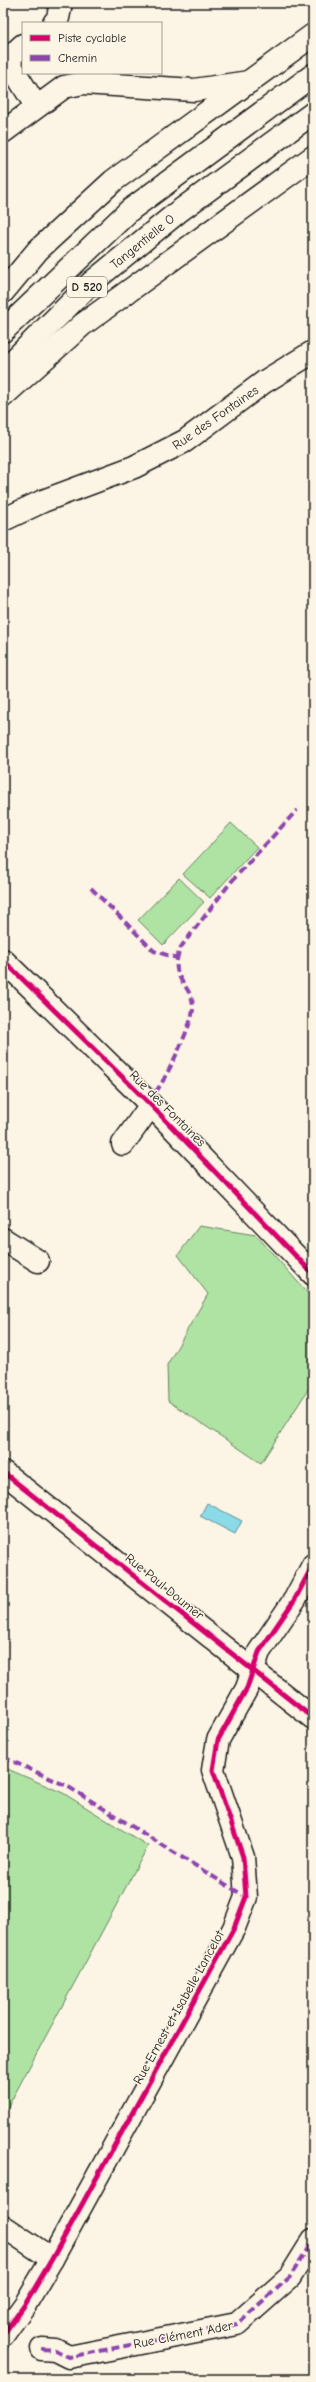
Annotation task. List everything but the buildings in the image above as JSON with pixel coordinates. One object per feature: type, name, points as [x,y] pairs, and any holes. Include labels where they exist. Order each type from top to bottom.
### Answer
[{"type":"street","points":[[55,22],[58,18],[61,3]]},
{"type":"street","points":[[3,292],[38,250],[113,181],[313,35]]},
{"type":"street","points":[[22,46],[8,59],[36,106]]},
{"type":"street","name":"D 520","points":[[3,332],[130,210],[313,75]]},
{"type":"street","points":[[3,132],[36,106],[60,80],[83,83],[194,90],[249,82]]},
{"type":"street","name":"Tangentielle O","points":[[3,371],[91,284],[178,212],[313,113]]},
{"type":"street","points":[[3,396],[82,325],[313,157]]},
{"type":"street","name":"Rue des Fontaines","points":[[3,520],[43,502],[134,467],[185,441],[264,382],[313,352]]},
{"type":"street","name":"Rue des Fontaines","points":[[3,960],[151,1105],[313,1274]]},
{"type":"street","points":[[123,1144],[151,1105]]},
{"type":"street","points":[[3,1239],[38,1262]]},
{"type":"street","name":"Rue Paul Doumer","points":[[3,1472],[313,1718]]},
{"type":"street","name":"Rue Ernest et Isabelle Lancelot","points":[[3,2335],[26,2303],[52,2259],[234,1928],[246,1897],[243,1857],[213,1770],[218,1740],[246,1688],[259,1652],[295,1599],[313,1565]]},
{"type":"street","points":[[3,2226],[52,2259]]},
{"type":"street","name":"Rue Clément Ader","points":[[42,2349],[55,2350],[69,2357],[237,2324],[290,2277],[313,2240]]},
{"type":"green space","points":[[231,823],[257,847],[210,898],[183,874]]},
{"type":"green space","points":[[179,878],[204,902],[163,945],[138,920]]},
{"type":"green space","points":[[199,1226],[256,1235],[313,1299],[313,1382],[261,1463],[168,1401],[167,1365],[208,1294],[178,1255]]},
{"type":"green space","points":[[3,1767],[63,1793],[148,1846],[3,2116]]},
{"type":"water","points":[[207,1503],[242,1521],[235,1534],[200,1516]]},
{"type":"marked path","points":[[147,1101],[157,1090],[166,1075],[189,1026],[192,1016],[192,1000],[178,975],[177,958],[181,947],[231,882],[297,810]]},
{"type":"marked path","points":[[91,888],[154,951],[177,958]]},
{"type":"marked path","points":[[3,1757],[67,1786],[246,1897]]},
{"type":"marked path","points":[[42,2349],[55,2350],[69,2357],[237,2324],[290,2277],[313,2240]]},
{"type":"cycle path","points":[[3,960],[151,1105],[313,1274]]},
{"type":"cycle path","points":[[3,1472],[313,1718]]},
{"type":"cycle path","points":[[3,2335],[26,2303],[52,2259],[234,1928],[246,1897],[243,1857],[213,1770],[218,1740],[247,1688],[259,1652],[295,1599],[313,1565]]}]
